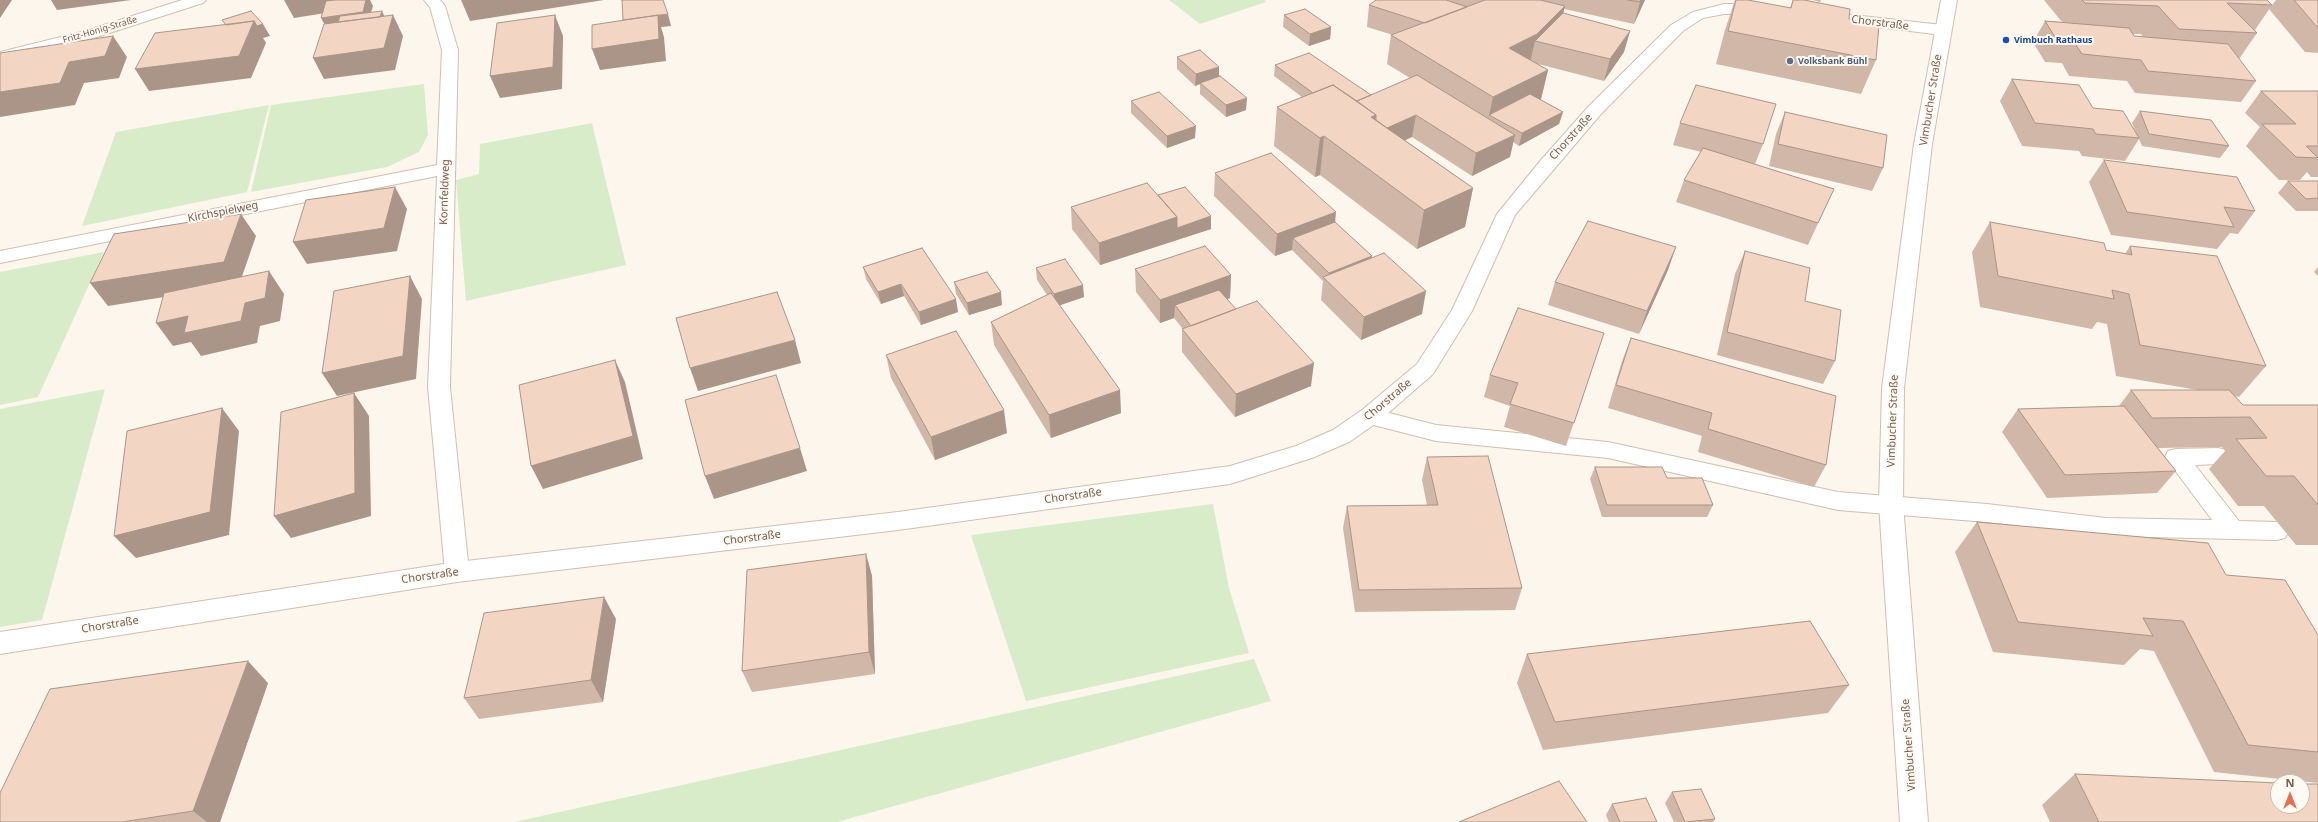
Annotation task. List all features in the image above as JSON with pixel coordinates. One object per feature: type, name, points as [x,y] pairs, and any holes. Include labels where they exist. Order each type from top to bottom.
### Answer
[{"type":"street","name":"Fritz-Hönig-Straße","points":[[0,57],[90,34],[198,0]]},
{"type":"street","name":"Kornfeldweg","points":[[432,0],[437,6],[450,50],[439,387],[457,572]]},
{"type":"street","name":"Vimbucher Straße","points":[[1914,822],[1892,504],[1893,388],[1923,144],[1942,30],[1949,0]]},
{"type":"street","name":"Chorstraße","points":[[0,642],[457,572],[898,521],[1230,475],[1304,452],[1341,436],[1370,416],[1425,369],[1462,311],[1510,209],[1547,164],[1595,110],[1677,28],[1698,15],[1724,9],[1754,9],[1942,30]]},
{"type":"street","name":"Kirchspielweg","points":[[0,257],[446,169]]},
{"type":"street","points":[[1370,416],[1436,433],[1608,450],[1838,501],[1892,504],[2106,527],[2277,531]]},
{"type":"street","points":[[2218,456],[2176,457],[2232,529]]},
{"type":"green space","points":[[1169,0],[1264,0],[1266,2],[1200,24]]},
{"type":"green space","points":[[424,84],[428,135],[419,152],[387,167],[251,192],[271,105]]},
{"type":"green space","points":[[269,105],[247,192],[82,226],[116,132]]},
{"type":"green space","points":[[592,123],[626,265],[466,301],[456,180],[479,174],[480,144]]},
{"type":"green space","points":[[104,252],[38,397],[0,405],[0,272]]},
{"type":"green space","points":[[105,389],[42,620],[0,627],[0,409]]},
{"type":"green space","points":[[1213,504],[1229,588],[1249,653],[1026,701],[971,535]]},
{"type":"green space","points":[[1254,659],[1271,701],[837,822],[514,822]]},
{"type":"building","points":[[366,0],[363,12],[321,18],[326,1]]},
{"type":"building","points":[[622,0],[663,0],[668,14],[623,20]]},
{"type":"building","points":[[1376,0],[1446,0],[1467,7],[1425,23],[1369,5]]},
{"type":"building","points":[[1485,0],[1540,0],[1565,6],[1537,34],[1509,48],[1548,70],[1493,97],[1391,35]]},
{"type":"building","points":[[1628,0],[1641,0],[1640,2]]},
{"type":"building","points":[[1736,0],[1748,0],[1791,8],[1793,0],[1804,0],[1850,9],[1849,19],[1879,25],[1876,60],[1728,31]]},
{"type":"building","points":[[2082,0],[2267,0],[2272,5],[2227,3],[2257,33],[2179,29],[2158,6],[2085,3]]},
{"type":"building","points":[[2294,0],[2318,0],[2318,28]]},
{"type":"building","points":[[1305,9],[1331,27],[1310,34],[1284,15]]},
{"type":"building","points":[[251,11],[263,24],[257,26],[254,21],[226,25],[222,20]]},
{"type":"building","points":[[382,11],[380,17],[338,22],[340,16]]},
{"type":"building","points":[[1563,13],[1630,31],[1610,59],[1535,41]]},
{"type":"building","points":[[393,15],[384,48],[313,58],[324,24]]},
{"type":"building","points":[[555,15],[553,67],[490,76],[497,23]]},
{"type":"building","points":[[658,15],[659,39],[592,49],[592,25]]},
{"type":"building","points":[[254,21],[239,56],[135,69],[155,33]]},
{"type":"building","points":[[2045,21],[2129,28],[2134,36],[2228,44],[2256,81],[2148,71],[2141,60],[2082,54],[2074,42],[2057,40]]},
{"type":"building","points":[[113,36],[105,56],[69,62],[60,83],[0,92],[0,53]]},
{"type":"building","points":[[1200,50],[1219,67],[1196,74],[1177,57]]},
{"type":"building","points":[[1309,53],[1371,95],[1357,101],[1333,85],[1313,93],[1275,65]]},
{"type":"building","points":[[1417,75],[1515,135],[1476,153],[1416,115],[1387,128],[1376,120],[1376,115],[1357,101]]},
{"type":"building","points":[[1220,76],[1247,98],[1226,105],[1200,83]]},
{"type":"building","points":[[2012,79],[2079,85],[2093,108],[2123,111],[2139,138],[2096,134],[2093,129],[2035,123]]},
{"type":"building","points":[[1333,85],[1376,115],[1371,117],[1473,188],[1424,210],[1324,136],[1320,138],[1277,107]]},
{"type":"building","points":[[1696,85],[1776,104],[1763,144],[1680,123]]},
{"type":"building","points":[[2261,91],[2318,91],[2318,146],[2306,146],[2318,158],[2296,157],[2262,124],[2296,124]]},
{"type":"building","points":[[1159,92],[1196,126],[1167,136],[1131,101]]},
{"type":"building","points":[[1530,94],[1563,112],[1522,133],[1489,115]]},
{"type":"building","points":[[2140,111],[2211,120],[2229,146],[2149,134]]},
{"type":"building","points":[[1785,112],[1887,135],[1883,168],[1778,144]]},
{"type":"building","points":[[1703,148],[1834,189],[1818,223],[1684,180]]},
{"type":"building","points":[[1271,153],[1336,212],[1277,234],[1215,173]]},
{"type":"building","points":[[2104,160],[2237,177],[2255,211],[2224,207],[2234,227],[2127,212]]},
{"type":"building","points":[[2288,181],[2318,181],[2318,198],[2306,199]]},
{"type":"building","points":[[1147,183],[1177,217],[1099,243],[1071,207]]},
{"type":"building","points":[[395,187],[384,228],[293,242],[306,200]]},
{"type":"building","points":[[1185,187],[1211,216],[1177,228],[1177,217],[1158,195]]},
{"type":"building","points":[[241,214],[224,262],[90,283],[114,234]]},
{"type":"building","points":[[1588,221],[1676,247],[1647,311],[1555,282]]},
{"type":"building","points":[[1335,222],[1372,256],[1329,273],[1293,238]]},
{"type":"building","points":[[1990,222],[2104,243],[2106,250],[2132,255],[2130,246],[2217,256],[2266,366],[2140,345],[2129,294],[2112,290],[2114,299],[1998,276]]},
{"type":"building","points":[[1205,246],[1231,275],[1160,300],[1135,269]]},
{"type":"building","points":[[922,248],[956,299],[919,312],[901,284],[878,292],[863,267]]},
{"type":"building","points":[[1745,251],[1810,268],[1805,301],[1841,310],[1835,361],[1727,332]]},
{"type":"building","points":[[1384,253],[1426,291],[1364,317],[1323,277]]},
{"type":"building","points":[[1065,259],[1083,285],[1054,294],[1036,268]]},
{"type":"building","points":[[269,271],[265,298],[245,303],[241,321],[184,333],[188,316],[156,323],[164,293]]},
{"type":"building","points":[[987,272],[1001,292],[967,303],[954,282]]},
{"type":"building","points":[[410,276],[403,356],[322,373],[334,291]]},
{"type":"building","points":[[1219,290],[1236,309],[1191,326],[1175,305]]},
{"type":"building","points":[[777,292],[795,340],[690,368],[676,318]]},
{"type":"building","points":[[1051,293],[1120,390],[1049,415],[991,322]]},
{"type":"building","points":[[1257,301],[1314,363],[1236,394],[1182,329]]},
{"type":"building","points":[[1518,308],[1604,333],[1574,423],[1510,404],[1518,383],[1490,375]]},
{"type":"building","points":[[956,331],[1004,410],[931,437],[886,355]]},
{"type":"building","points":[[1631,338],[1836,396],[1826,465],[1708,429],[1712,413],[1616,385]]},
{"type":"building","points":[[615,360],[633,436],[531,466],[519,385]]},
{"type":"building","points":[[776,375],[800,448],[705,476],[685,400]]},
{"type":"building","points":[[2131,390],[2229,390],[2243,405],[2318,405],[2318,505],[2294,476],[2266,476],[2236,439],[2267,438],[2250,417],[2152,418]]},
{"type":"building","points":[[354,393],[355,493],[274,516],[281,412]]},
{"type":"building","points":[[2124,406],[2176,471],[2065,475],[2018,409]]},
{"type":"building","points":[[222,408],[210,512],[114,536],[127,431]]},
{"type":"building","points":[[1488,456],[1522,588],[1359,590],[1347,506],[1438,505],[1427,457]]},
{"type":"building","points":[[1595,467],[1662,467],[1667,478],[1702,478],[1713,505],[1607,505]]},
{"type":"building","points":[[1977,522],[2208,543],[2226,575],[2285,580],[2318,635],[2318,752],[2248,745],[2183,621],[2143,618],[2153,636],[2018,622]]},
{"type":"building","points":[[866,554],[869,652],[742,671],[747,570]]},
{"type":"building","points":[[604,597],[591,680],[464,698],[484,613]]},
{"type":"building","points":[[1810,621],[1849,685],[1555,722],[1527,654]]},
{"type":"building","points":[[248,661],[193,811],[122,822],[0,822],[0,793],[50,689]]},
{"type":"building","points":[[2075,774],[2270,783],[2270,814],[2310,814],[2310,784],[2318,784],[2318,822],[2099,822]]},
{"type":"building","points":[[1559,781],[1587,822],[1459,822]]},
{"type":"building","points":[[1701,789],[1715,819],[1685,822],[1672,792]]},
{"type":"building","points":[[1646,798],[1657,822],[1620,822],[1612,804]]},
{"type":"place","name":"Vimbuch Rathaus","points":[[2006,40]]},
{"type":"place","name":"Volksbank Bühl","points":[[1790,61]]}]
